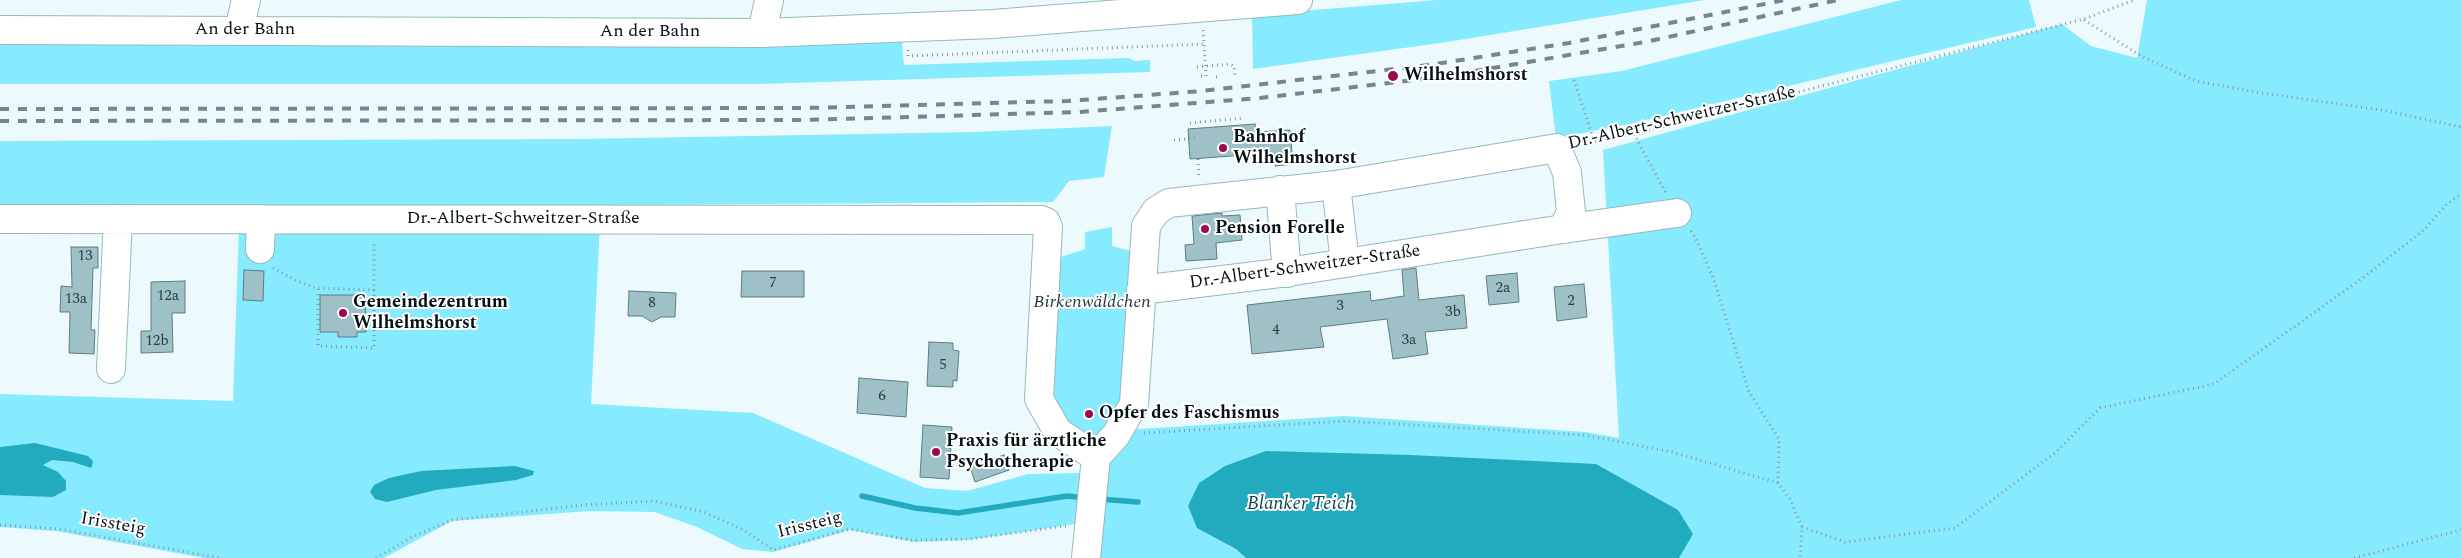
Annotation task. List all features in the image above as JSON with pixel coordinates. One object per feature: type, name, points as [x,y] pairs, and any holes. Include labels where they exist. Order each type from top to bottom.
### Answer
[{"type":"street","points":[[239,30],[246,0]]},
{"type":"street","points":[[762,33],[769,0]]},
{"type":"street","name":"An der Bahn","points":[[0,30],[762,33],[993,24],[1298,0]]},
{"type":"street","points":[[1557,148],[1567,173],[1571,212],[1563,229]]},
{"type":"street","name":"Dr.-Albert-Schweitzer-Straße","points":[[1557,148],[1336,185],[1200,198],[1169,203],[1156,211],[1146,226],[1141,290],[1287,272],[1677,213]]},
{"type":"street","points":[[1336,185],[1345,263]]},
{"type":"street","points":[[1280,190],[1287,272]]},
{"type":"street","name":"Dr.-Albert-Schweitzer-Straße","points":[[0,219],[1046,222],[1048,227],[1039,399],[1058,432],[1095,466]]},
{"type":"street","points":[[110,369],[118,219]]},
{"type":"street","points":[[260,249],[261,219]]},
{"type":"street","points":[[1086,558],[1095,466],[1134,404],[1141,290]]},
{"type":"path","name":"Dr.-Albert-Schweitzer-Straße","points":[[1557,148],[1634,134],[2084,19],[2134,0]]},
{"type":"path","points":[[2084,19],[2143,57],[2196,81],[2255,92],[2388,111],[2461,128]]},
{"type":"path","points":[[906,26],[908,56],[1204,44],[1206,76],[1201,76]]},
{"type":"path","points":[[1197,67],[1230,64],[1234,66],[1235,76]]},
{"type":"path","points":[[1216,77],[1221,77]]},
{"type":"path","points":[[1574,80],[1594,141]]},
{"type":"path","points":[[1190,122],[1243,118]]},
{"type":"path","points":[[1634,134],[1677,213],[1696,239],[1714,280],[1749,392],[1778,439],[1778,483]]},
{"type":"path","points":[[1174,140],[1197,138]]},
{"type":"path","points":[[1802,527],[1845,542],[1955,528],[2056,452],[2100,408],[2214,384],[2364,277],[2424,229],[2447,204],[2461,194]]},
{"type":"path","points":[[318,289],[318,346],[374,348],[374,219]]},
{"type":"path","points":[[260,249],[264,258],[283,274],[318,289],[374,290]]},
{"type":"path","points":[[1116,435],[1345,421],[1584,435],[1672,452],[1778,483],[1790,499],[1802,527],[1800,558]]},
{"type":"path","name":"Irissteig","points":[[376,558],[412,537],[452,520],[583,505],[653,501],[704,512],[744,530],[773,550],[850,529],[911,540],[969,538],[1089,524]]},
{"type":"path","name":"Irissteig","points":[[0,525],[58,529],[220,558]]},
{"type":"path","points":[[2354,558],[2461,530]]},
{"type":"green space","points":[[1437,0],[1705,0],[1447,42],[1253,69],[1252,15]]},
{"type":"green space","points":[[1901,0],[2029,0],[2036,27],[1629,124],[1556,138],[1549,81],[1622,71]]},
{"type":"green space","points":[[2147,0],[2461,0],[2461,558],[1090,558],[1095,521],[969,540],[914,542],[850,530],[773,552],[742,549],[697,527],[655,512],[589,511],[452,521],[384,558],[204,558],[56,531],[0,527],[0,394],[233,401],[239,225],[600,224],[591,404],[753,413],[925,488],[967,491],[1028,474],[1083,473],[1125,430],[1344,416],[1585,432],[1619,438],[1603,150],[2062,24],[2091,46],[2137,58]]},
{"type":"green space","points":[[901,32],[904,65],[1128,58],[1136,61],[1150,60],[1150,72],[757,84],[0,84],[0,41]]},
{"type":"green space","points":[[1112,126],[1104,177],[1069,181],[1053,202],[0,209],[0,141],[580,139],[974,132]]},
{"type":"green space","name":"Birkenwäldchen","points":[[1112,227],[1112,246],[1143,254],[1128,400],[1115,427],[1092,437],[1072,433],[1039,399],[1046,262],[1085,249],[1085,232]]},
{"type":"water","points":[[35,443],[88,456],[93,461],[92,466],[91,468],[73,462],[52,460],[43,465],[58,472],[66,481],[66,490],[53,497],[0,495],[0,447]]},
{"type":"water","name":"Blanker Teich","points":[[1266,451],[1411,455],[1596,464],[1678,510],[1693,534],[1679,558],[1246,558],[1236,549],[1197,528],[1188,506],[1199,483],[1225,466]]},
{"type":"water","points":[[515,466],[534,471],[533,475],[516,480],[436,490],[387,502],[375,499],[370,492],[374,485],[389,478],[421,471]]},
{"type":"building","name":"Bahnhof Wilhelmshorst","points":[[1255,124],[1256,132],[1290,130],[1293,164],[1275,166],[1274,153],[1190,159],[1188,129]]},
{"type":"building","points":[[1222,213],[1222,216],[1240,215],[1242,240],[1216,243],[1217,259],[1186,261],[1185,245],[1194,244],[1192,216]]},
{"type":"building","points":[[71,247],[98,247],[98,268],[93,268],[91,330],[95,330],[94,354],[69,353],[70,312],[60,312],[61,286],[72,287]]},
{"type":"building","points":[[1416,268],[1419,300],[1464,295],[1467,328],[1425,332],[1428,354],[1393,359],[1387,319],[1320,327],[1324,347],[1252,354],[1247,305],[1370,291],[1371,301],[1404,296],[1402,270]]},
{"type":"building","points":[[244,270],[264,271],[263,301],[243,300]]},
{"type":"building","points":[[742,271],[804,271],[804,297],[741,297]]},
{"type":"building","points":[[1517,273],[1519,302],[1489,305],[1486,276]]},
{"type":"building","points":[[185,281],[185,313],[172,313],[173,352],[141,353],[141,331],[151,331],[151,282]]},
{"type":"building","points":[[1584,284],[1587,317],[1557,321],[1554,287]]},
{"type":"building","points":[[629,291],[676,293],[675,317],[661,317],[652,322],[642,316],[628,316]]},
{"type":"building","name":"Gemeindezentrum Wilhelmshorst","points":[[320,295],[365,295],[366,332],[357,332],[357,337],[338,337],[338,332],[320,332]]},
{"type":"building","points":[[929,342],[953,343],[953,350],[959,351],[957,381],[953,380],[953,387],[927,386]]},
{"type":"building","points":[[859,378],[908,382],[906,417],[857,413]]},
{"type":"building","name":"Praxis für ärztliche Psychotherapie","points":[[923,425],[952,427],[949,479],[920,477]]},
{"type":"building","points":[[1004,455],[1009,470],[975,482],[970,467]]},
{"type":"waterway","points":[[862,496],[915,508],[958,513],[1067,496],[1085,498]]},
{"type":"waterway","points":[[1099,499],[1138,502]]},
{"type":"railway","points":[[0,109],[805,108],[1067,101],[1202,91],[1429,65],[1569,43],[1785,0]]},
{"type":"railway","points":[[0,121],[804,120],[1079,112],[1260,98],[1440,77],[1645,42],[1838,0]]},
{"type":"place","name":"Wilhelmshorst","points":[[1393,76]]},
{"type":"place","name":"Bahnhof Wilhelmshorst","points":[[1223,148]]},
{"type":"place","name":"Pension Forelle","points":[[1205,229]]},
{"type":"place","name":"Gemeindezentrum Wilhelmshorst","points":[[343,313]]},
{"type":"place","name":"Opfer des Faschismus","points":[[1089,414]]},
{"type":"place","name":"Praxis für ärztliche Psychotherapie","points":[[936,452]]}]
